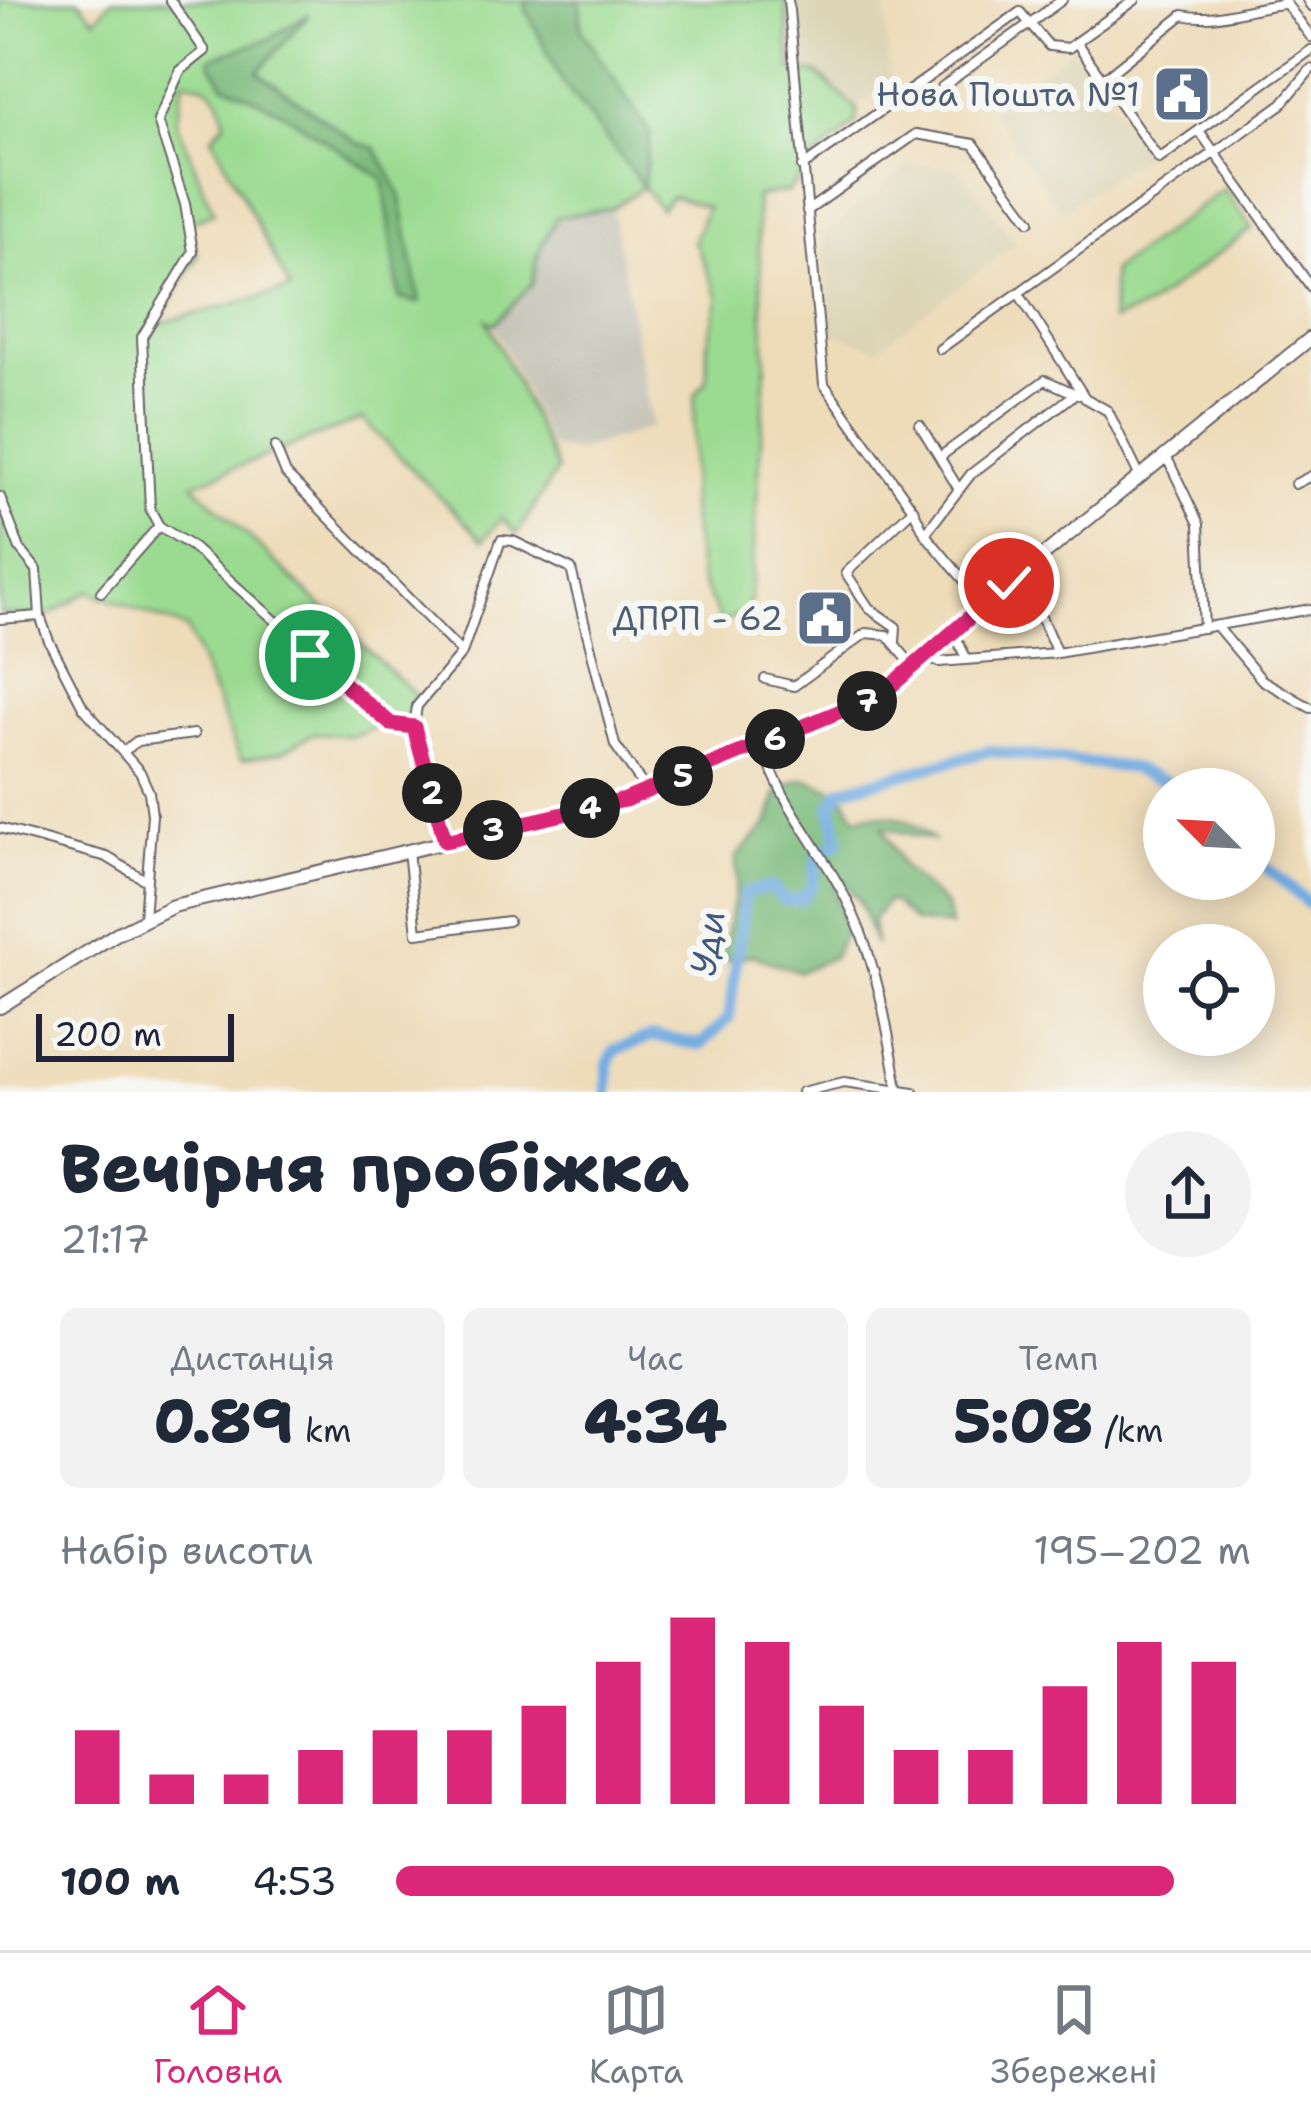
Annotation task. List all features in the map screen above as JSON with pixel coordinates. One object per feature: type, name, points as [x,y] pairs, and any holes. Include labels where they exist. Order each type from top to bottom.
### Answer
[{"type":"main road","points":[[0,1006],[144,918],[647,791],[882,694],[1139,475],[1311,338]]},
{"type":"street","points":[[170,0],[205,51],[180,71],[158,121],[185,204],[193,252],[142,337],[147,491],[159,526],[191,546],[391,724],[414,727]]},
{"type":"street","points":[[788,0],[824,384],[914,509],[925,534],[984,604]]},
{"type":"street","points":[[941,87],[1062,0]]},
{"type":"street","points":[[802,167],[1020,13],[1048,46],[1069,48],[1135,0]]},
{"type":"street","points":[[1103,79],[1184,15],[1210,21],[1238,8],[1284,2],[1311,37]]},
{"type":"street","points":[[1076,42],[1159,159],[1311,50]]},
{"type":"street","points":[[940,350],[1282,104],[1311,69]]},
{"type":"street","points":[[1200,132],[1311,287]]},
{"type":"street","points":[[806,212],[916,134],[974,145],[1030,221]]},
{"type":"street","points":[[1019,293],[1080,396]]},
{"type":"street","points":[[941,456],[1045,380],[1108,411],[1139,475]]},
{"type":"street","points":[[925,534],[958,488],[1080,396]]},
{"type":"street","points":[[920,425],[958,488]]},
{"type":"street","points":[[275,447],[286,474],[462,652]]},
{"type":"street","points":[[1169,462],[1199,524],[1204,628]]},
{"type":"street","points":[[1294,484],[1311,476]]},
{"type":"street","points":[[0,497],[20,549],[37,570],[40,616],[83,707],[123,752],[149,792],[152,814],[144,918]]},
{"type":"street","points":[[895,642],[896,626],[869,608],[846,573],[914,509]]},
{"type":"street","points":[[100,592],[159,526]]},
{"type":"street","points":[[445,841],[414,727],[417,706],[462,652],[501,540],[514,541],[571,569],[615,745],[647,791]]},
{"type":"street","points":[[1009,583],[1042,619],[1057,653]]},
{"type":"street","points":[[765,679],[794,686],[866,633],[887,635],[919,663],[1057,653],[1219,629],[1311,609]]},
{"type":"street","points":[[0,619],[40,616]]},
{"type":"street","points":[[1219,629],[1262,680],[1311,708]]},
{"type":"street","points":[[953,631],[966,658]]},
{"type":"street","points":[[123,752],[137,741],[194,734]]},
{"type":"street","points":[[762,744],[776,788],[830,870],[864,945],[898,1088]]},
{"type":"street","points":[[0,828],[107,857],[145,880]]},
{"type":"street","points":[[408,850],[417,933],[508,921]]},
{"type":"street","points":[[802,1092],[844,1082],[914,1092]]},
{"type":"shaded area","points":[[793,0],[884,0],[890,81],[858,106],[818,72],[798,67]]},
{"type":"shaded area","points":[[1072,49],[1148,152],[1062,211],[990,110]]},
{"type":"shaded area","points":[[910,165],[959,169],[1016,243],[878,348],[832,333],[824,234]]},
{"type":"shaded area","points":[[612,208],[652,427],[574,452],[550,446],[494,324],[532,284],[538,253],[557,217]]},
{"type":"green space","points":[[0,0],[79,0],[95,19],[112,0],[527,0],[525,7],[643,185],[650,133],[581,29],[580,0],[786,0],[791,69],[818,74],[857,109],[857,123],[818,155],[789,191],[756,197],[766,365],[750,609],[721,623],[700,579],[690,507],[695,395],[707,380],[707,345],[719,297],[694,241],[707,207],[672,196],[660,209],[643,187],[612,208],[557,217],[538,253],[532,284],[494,324],[487,320],[557,470],[517,534],[502,518],[483,540],[362,419],[193,484],[416,696],[409,714],[352,736],[314,733],[282,752],[241,760],[187,629],[88,591],[48,616],[0,614]],"holes":[[[306,17],[258,72],[357,143],[400,194],[399,298],[384,179],[282,111],[223,83],[210,63],[211,58],[268,40]],[[184,80],[203,85],[218,97],[225,122],[212,136],[290,289],[157,324],[198,256],[188,223],[214,213],[177,122]]]},
{"type":"green space","points":[[527,0],[580,0],[581,29],[650,133],[643,186],[563,83],[525,7]]},
{"type":"green space","points":[[309,14],[258,72],[357,143],[376,148],[400,194],[420,303],[400,299],[383,179],[281,111],[224,84],[210,63],[211,58],[269,39]]},
{"type":"green space","points":[[1224,189],[1252,228],[1147,307],[1112,321],[1112,271]]},
{"type":"green space","points":[[804,778],[842,793],[856,817],[897,817],[933,840],[883,827],[903,867],[946,906],[950,926],[914,922],[893,902],[886,902],[873,919],[875,945],[860,902],[843,880],[835,888],[846,930],[833,957],[799,972],[751,955],[727,960],[723,952],[737,883],[736,857],[769,823],[778,790]]},
{"type":"waterway","name":"Уди","points":[[608,1092],[608,1064],[615,1050],[653,1036],[701,1045],[729,1018],[745,893],[773,887],[782,900],[801,900],[812,887],[818,854],[839,842],[831,806],[841,790],[989,751],[1143,773]]},
{"type":"waterway","name":"Уди","points":[[1275,874],[1311,906]]},
{"type":"place","name":"Нова Пошта №1","points":[[1182,94]]},
{"type":"place","name":"ДПРП - 62","points":[[825,618]]},
{"type":"route","points":[[310,655],[391,724],[414,727],[445,841],[625,800],[882,694],[1009,583]]}]
